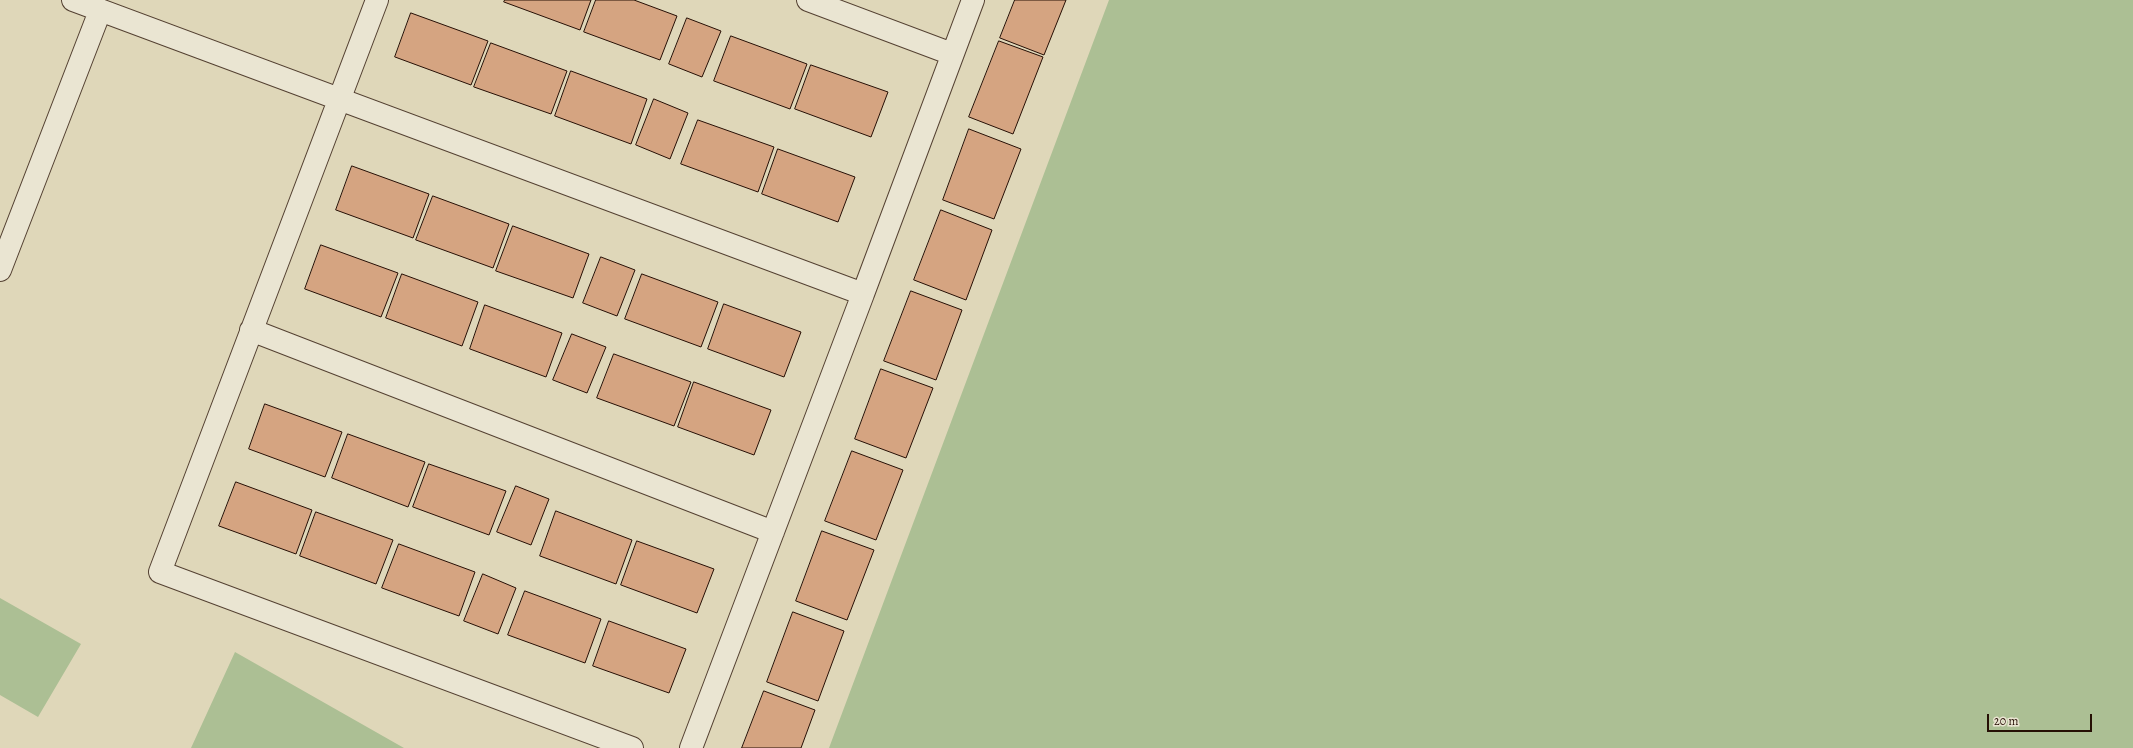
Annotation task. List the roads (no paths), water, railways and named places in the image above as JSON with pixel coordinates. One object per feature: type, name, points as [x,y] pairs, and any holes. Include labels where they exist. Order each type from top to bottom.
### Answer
[{"type":"street","points":[[73,0],[338,100],[863,294]]},
{"type":"street","points":[[377,0],[160,572],[632,748]]},
{"type":"street","points":[[808,0],[952,54]]},
{"type":"street","points":[[691,748],[973,0]]},
{"type":"street","points":[[0,270],[100,11]]},
{"type":"street","points":[[251,330],[773,532]]}]
